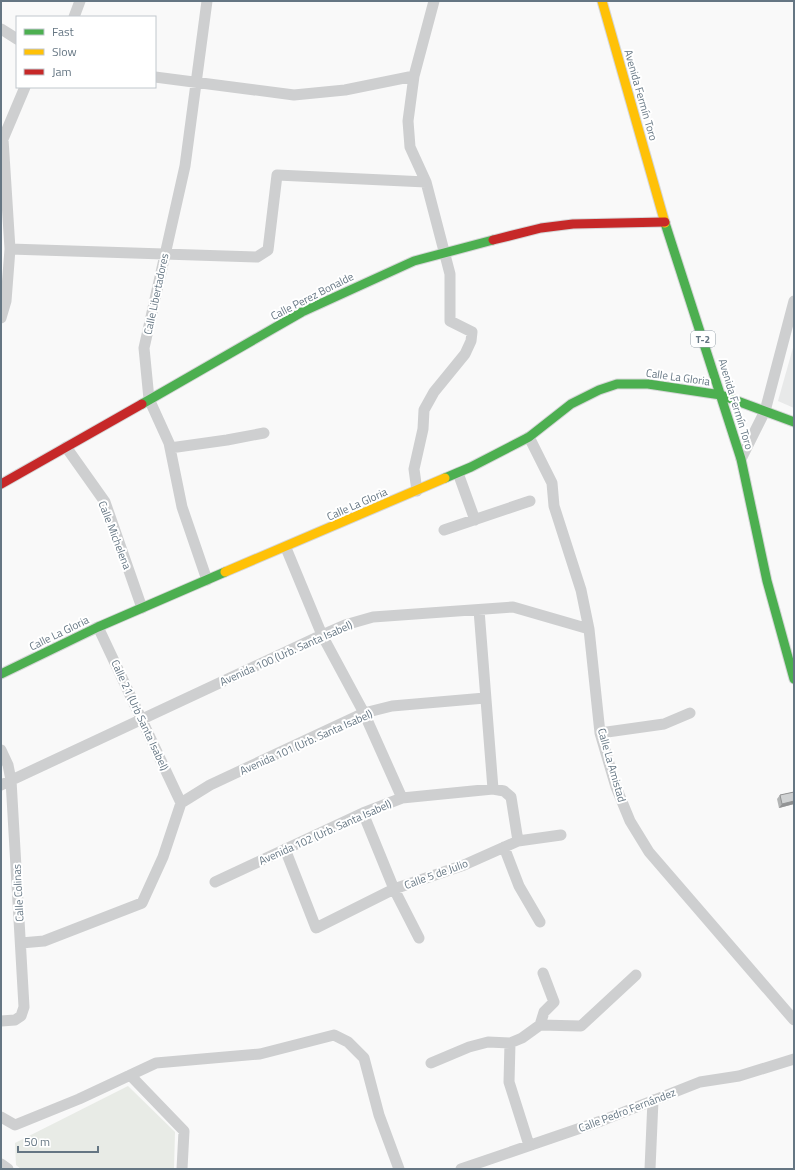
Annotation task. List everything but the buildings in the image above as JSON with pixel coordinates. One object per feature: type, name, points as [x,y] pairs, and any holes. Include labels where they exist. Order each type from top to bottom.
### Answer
[{"type":"main road","name":"Avenida Fermín Toro","points":[[602,1],[665,222],[741,459],[767,581],[794,679]]},
{"type":"main road","name":"Calle Perez Bonalde","points":[[1,484],[302,312],[408,264],[443,252],[541,228],[573,224],[665,222]]},
{"type":"main road","name":"Calle La Gloria","points":[[1,674],[98,627],[286,548],[458,473],[505,450],[529,436],[571,404],[599,390],[617,384],[648,384],[721,395],[794,422]]},
{"type":"street","points":[[74,16],[80,1]]},
{"type":"street","name":"Calle Libertadores","points":[[207,1],[185,166],[144,348],[148,399],[170,448],[182,507],[207,580]]},
{"type":"street","points":[[417,491],[414,469],[423,429],[424,410],[434,392],[465,354],[471,341],[472,332],[450,321],[450,274],[443,252],[426,182],[410,147],[408,121],[414,76],[434,1]]},
{"type":"street","points":[[1,30],[16,38]]},
{"type":"street","points":[[156,77],[294,95],[345,90],[414,76]]},
{"type":"street","points":[[1,318],[6,301],[10,249],[2,139],[25,88]]},
{"type":"street","points":[[10,249],[257,257],[268,250],[277,175],[426,182]]},
{"type":"street","points":[[741,459],[765,411],[794,301]]},
{"type":"street","points":[[170,448],[227,440],[264,432]]},
{"type":"street","name":"Calle La Amistad","points":[[529,436],[552,483],[554,506],[581,590],[589,629],[600,733],[616,787],[630,821],[649,852],[794,1020]]},
{"type":"street","name":"Calle Michelena","points":[[66,447],[105,502],[142,608]]},
{"type":"street","points":[[458,473],[475,520]]},
{"type":"street","points":[[444,530],[530,501]]},
{"type":"street","points":[[286,548],[322,635],[364,713],[402,798]]},
{"type":"street","name":"Avenida 100 (Urb. Santa Isabel)","points":[[6,783],[322,635],[346,625],[373,617],[512,607],[589,629]]},
{"type":"street","points":[[479,610],[493,789],[504,791],[510,797],[518,841]]},
{"type":"street","name":"Calle 21 (Urb Santa Isabel)","points":[[98,627],[181,803]]},
{"type":"street","name":"Avenida 101 (Urb. Santa Isabel)","points":[[181,803],[210,785],[364,713],[392,706],[485,698]]},
{"type":"street","points":[[600,733],[664,724],[690,713]]},
{"type":"street","name":"Calle Colinas","points":[[1,750],[8,765],[6,783],[21,943],[24,1007],[21,1016],[15,1020],[1,1021]]},
{"type":"street","name":"Avenida 102 (Urb. Santa Isabel)","points":[[215,882],[285,848],[363,813],[402,798],[493,789]]},
{"type":"street","points":[[21,943],[44,941],[142,903],[162,857],[181,803]]},
{"type":"street","points":[[363,813],[394,889],[419,938]]},
{"type":"street","name":"Calle 5 de Julio","points":[[285,848],[316,928],[394,889],[464,865],[518,841],[561,835]]},
{"type":"street","points":[[504,847],[519,886],[540,922]]},
{"type":"street","points":[[432,1063],[469,1047],[488,1042],[510,1042],[522,1038],[540,1025],[544,1012],[554,1002],[542,972]]},
{"type":"street","points":[[540,1025],[581,1026],[636,976]]},
{"type":"street","points":[[1,1117],[14,1125],[79,1099],[156,1063],[260,1054],[334,1035],[348,1042],[364,1058],[379,1116],[399,1169]]},
{"type":"street","points":[[510,1042],[509,1082],[529,1145]]},
{"type":"street","name":"Calle Pedro Fernández","points":[[461,1169],[601,1121],[700,1082],[739,1076],[794,1059]]},
{"type":"street","points":[[130,1075],[184,1131],[182,1169]]},
{"type":"street","points":[[650,1169],[653,1100]]},
{"type":"street","points":[[1,1164],[8,1169]]},
{"type":"shaded area","points":[[794,344],[794,408],[778,401]]},
{"type":"shaded area","points":[[128,1086],[175,1132],[174,1169],[21,1169],[16,1165],[15,1143]]},
{"type":"traffic: fast","points":[[665,223],[741,459],[767,581],[794,679]]},
{"type":"traffic: fast","points":[[142,404],[302,312],[414,261],[493,240]]},
{"type":"traffic: fast","points":[[445,478],[471,467],[529,437],[571,404],[599,390],[617,384],[648,384],[721,395],[794,422]]},
{"type":"traffic: fast","points":[[1,674],[98,627],[225,572]]},
{"type":"traffic: slow","points":[[602,1],[665,223]]},
{"type":"traffic: slow","points":[[225,572],[445,478]]},
{"type":"traffic: jam","points":[[493,240],[541,228],[573,224],[665,222]]},
{"type":"traffic: jam","points":[[1,484],[142,404]]}]
